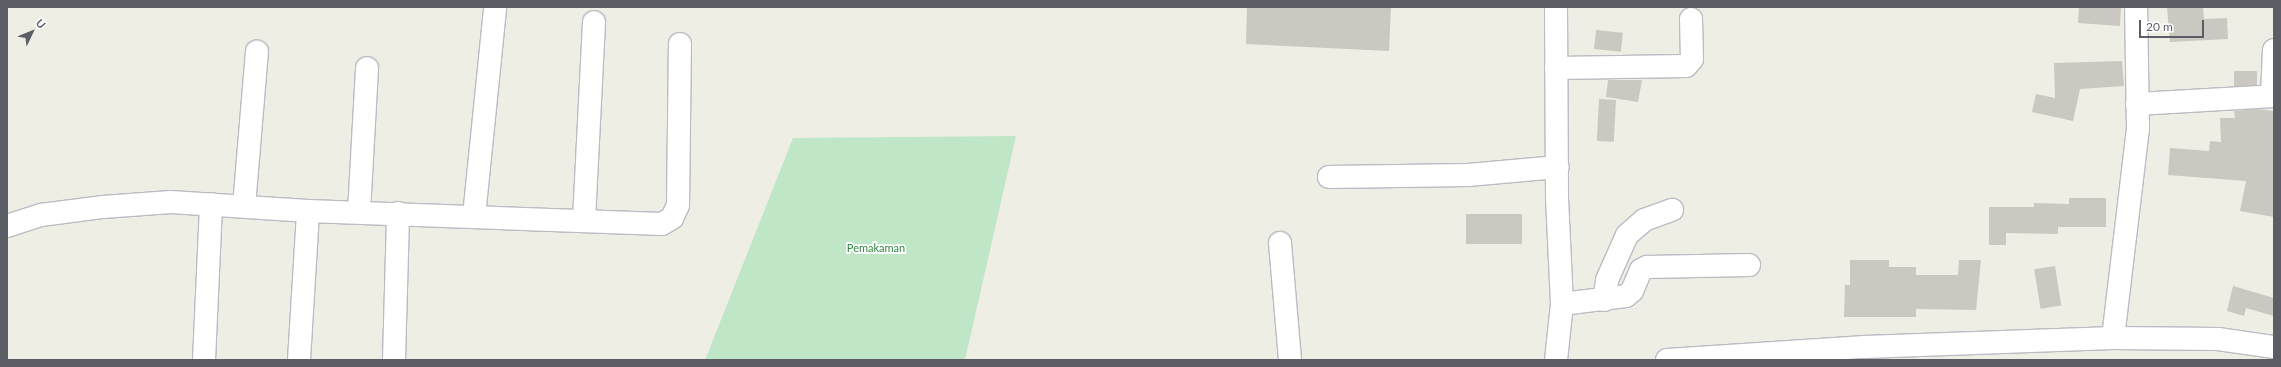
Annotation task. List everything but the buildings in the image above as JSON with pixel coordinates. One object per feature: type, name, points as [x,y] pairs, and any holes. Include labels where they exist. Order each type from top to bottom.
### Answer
[{"type":"street","points":[[1556,7],[1556,68],[1562,304],[1556,360]]},
{"type":"street","points":[[2113,338],[2138,129],[2136,7]]},
{"type":"street","points":[[474,216],[495,8]]},
{"type":"street","points":[[1556,68],[1683,67],[1692,59],[1691,19]]},
{"type":"street","points":[[584,220],[594,22]]},
{"type":"street","points":[[7,226],[41,215],[103,207],[171,202],[308,211],[398,213],[656,224],[667,222],[674,215],[678,205],[680,44]]},
{"type":"street","points":[[2138,104],[2273,96],[2274,50]]},
{"type":"street","points":[[244,206],[257,52]]},
{"type":"street","points":[[360,212],[367,68]]},
{"type":"street","points":[[1329,177],[1468,175],[1558,167]]},
{"type":"street","points":[[204,360],[210,204]]},
{"type":"street","points":[[1604,300],[1607,280],[1627,235],[1644,220],[1672,210]]},
{"type":"street","points":[[299,360],[308,211]]},
{"type":"street","points":[[394,360],[398,213]]},
{"type":"street","points":[[1280,243],[1290,360]]},
{"type":"street","points":[[1562,304],[1604,300],[1628,295],[1632,290],[1641,270],[1647,267],[1749,265]]},
{"type":"street","points":[[1667,360],[1865,347],[2113,338],[2218,339],[2274,347]]},
{"type":"green space","name":"Pemakaman","points":[[1016,136],[965,360],[705,360],[793,138]]}]
